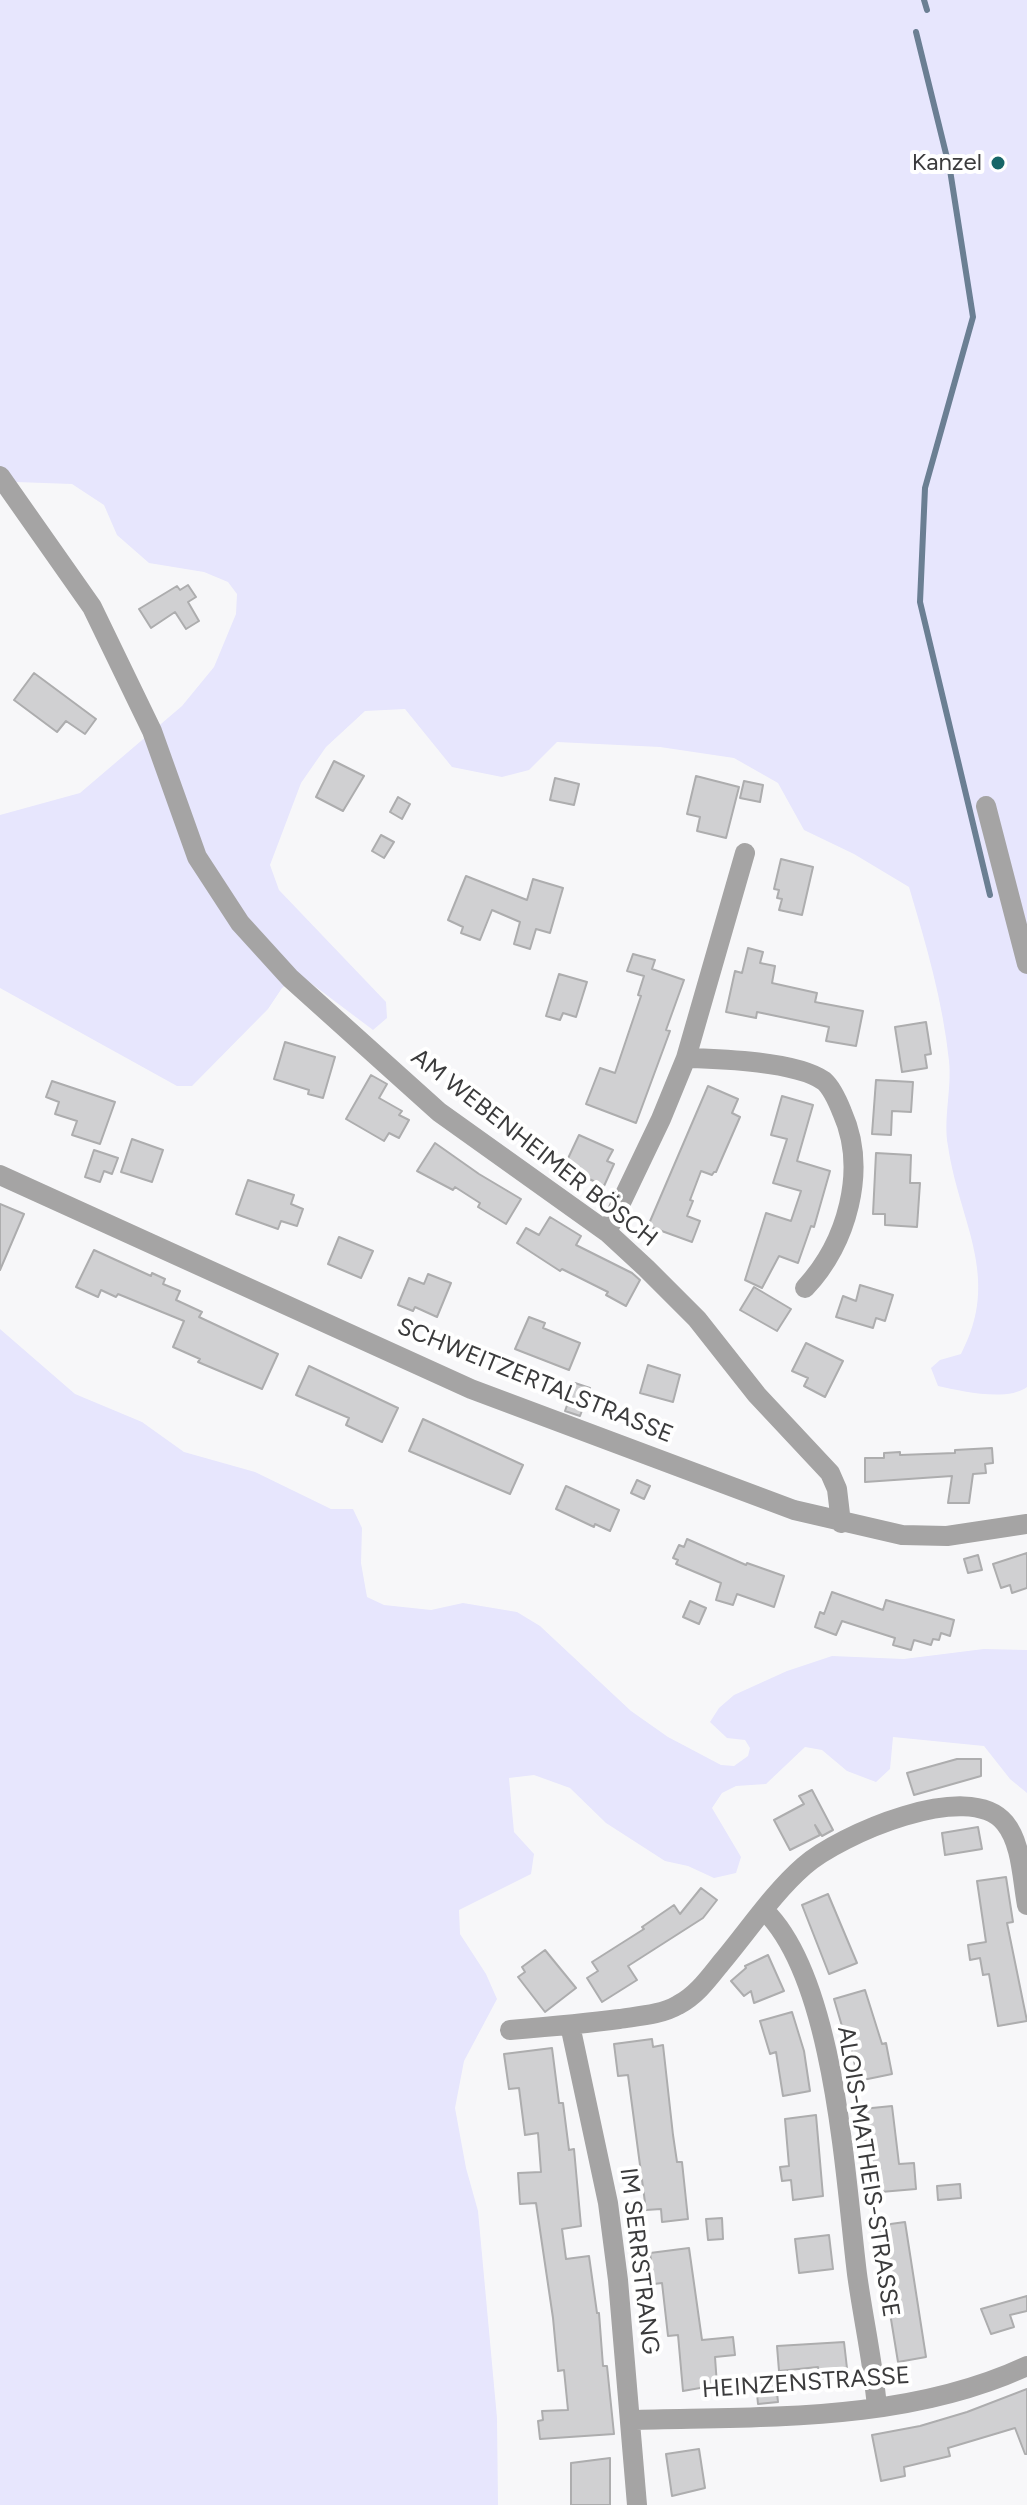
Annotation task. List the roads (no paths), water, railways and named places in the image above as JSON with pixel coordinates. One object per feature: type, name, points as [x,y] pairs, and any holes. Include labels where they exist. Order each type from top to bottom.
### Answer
[{"type":"street","name":"AM WEBENHEIMER BÖSCH","points":[[0,476],[92,607],[152,731],[197,857],[240,923],[290,978],[439,1112],[607,1232],[697,1319],[757,1395],[830,1473],[837,1489],[841,1523]]},
{"type":"street","points":[[986,806],[1027,964]]},
{"type":"street","points":[[607,1232],[661,1119],[686,1058],[745,853]]},
{"type":"street","points":[[686,1058],[726,1059],[807,1073],[826,1082],[836,1099],[847,1123],[853,1156],[853,1188],[832,1249],[817,1275],[805,1288]]},
{"type":"street","name":"SCHWEITZERTALSTRASSE","points":[[0,1175],[471,1389],[794,1510],[902,1535],[947,1536],[1027,1524]]},
{"type":"street","points":[[510,2030],[570,2025],[663,2011],[676,2006],[690,1998],[709,1978],[805,1865],[830,1847],[922,1811],[974,1806],[992,1811],[1006,1824],[1016,1846],[1027,1905]]},
{"type":"street","name":"ALOIS-MATHEIS-STRASSE","points":[[765,1911],[778,1923],[793,1950],[826,2046],[877,2407]]},
{"type":"street","name":"IM SERRSTRANG","points":[[570,2025],[608,2203],[618,2280],[637,2505]]},
{"type":"street","name":"HEINZENSTRASSE","points":[[631,2420],[811,2414],[877,2407],[923,2400],[978,2386],[1027,2366]]},
{"type":"waterway","points":[[924,0],[927,10]]},
{"type":"waterway","points":[[916,32],[950,170],[973,317],[925,488],[920,602],[990,895]]},
{"type":"place","name":"Kanzel","points":[[998,163]]}]
